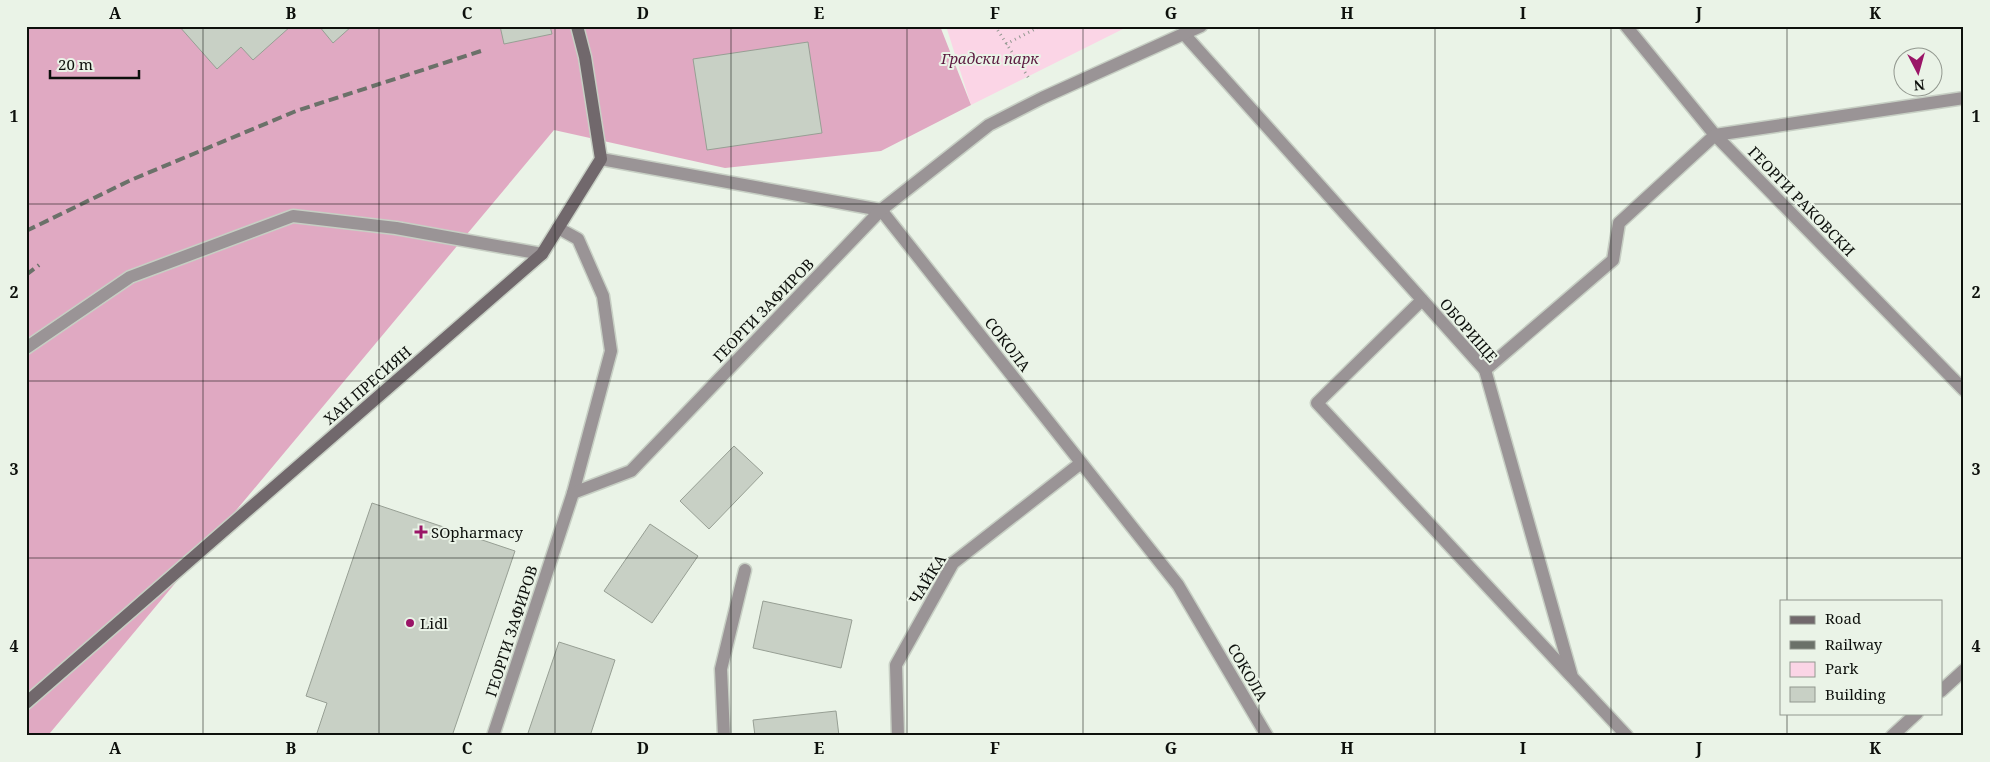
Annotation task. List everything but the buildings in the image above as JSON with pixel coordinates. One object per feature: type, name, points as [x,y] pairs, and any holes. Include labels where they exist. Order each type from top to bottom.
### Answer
[{"type":"street","points":[[577,26],[585,57],[602,159],[881,210]]},
{"type":"street","name":"ГЕОРГИ ЗАФИРОВ","points":[[493,736],[573,493],[631,471],[881,210],[989,125],[1042,98],[1201,26]]},
{"type":"street","name":"ГЕОРГИ РАКОВСКИ","points":[[1626,26],[1715,135],[1964,390]]},
{"type":"street","name":"ОБОРИЩЕ","points":[[1184,34],[1485,370],[1572,676],[1627,736]]},
{"type":"street","points":[[1485,370],[1613,260],[1619,223],[1715,135],[1964,98]]},
{"type":"street","name":"ХАН ПРЕСИЯН","points":[[26,702],[542,254],[602,159]]},
{"type":"street","name":"СОКОЛА","points":[[881,210],[1178,585],[1267,736]]},
{"type":"street","points":[[26,348],[130,277],[293,216],[396,228],[542,254]]},
{"type":"street","points":[[558,228],[578,239],[603,296],[611,351],[573,493]]},
{"type":"street","points":[[1422,300],[1317,403],[1572,676]]},
{"type":"street","name":"ЧАЙКА","points":[[898,736],[896,665],[952,563],[1081,462]]},
{"type":"street","points":[[724,736],[721,669],[745,570]]},
{"type":"street","points":[[1942,689],[1964,670]]},
{"type":"street","points":[[1892,736],[1916,714]]},
{"type":"path","points":[[995,26],[1042,98]]},
{"type":"path","points":[[1006,44],[1041,26]]},
{"type":"green space","name":"Градски парк","points":[[946,26],[1129,26],[971,105]]},
{"type":"shaded area","points":[[26,26],[940,26],[971,105],[881,151],[725,168],[554,130],[50,733],[51,736],[26,736]]},
{"type":"railway","points":[[26,231],[131,180],[296,111],[481,51]]},
{"type":"railway","points":[[26,275],[39,265]]},
{"type":"place","name":"SOpharmacy","points":[[421,532]]},
{"type":"place","name":"Lidl","points":[[410,623]]}]
